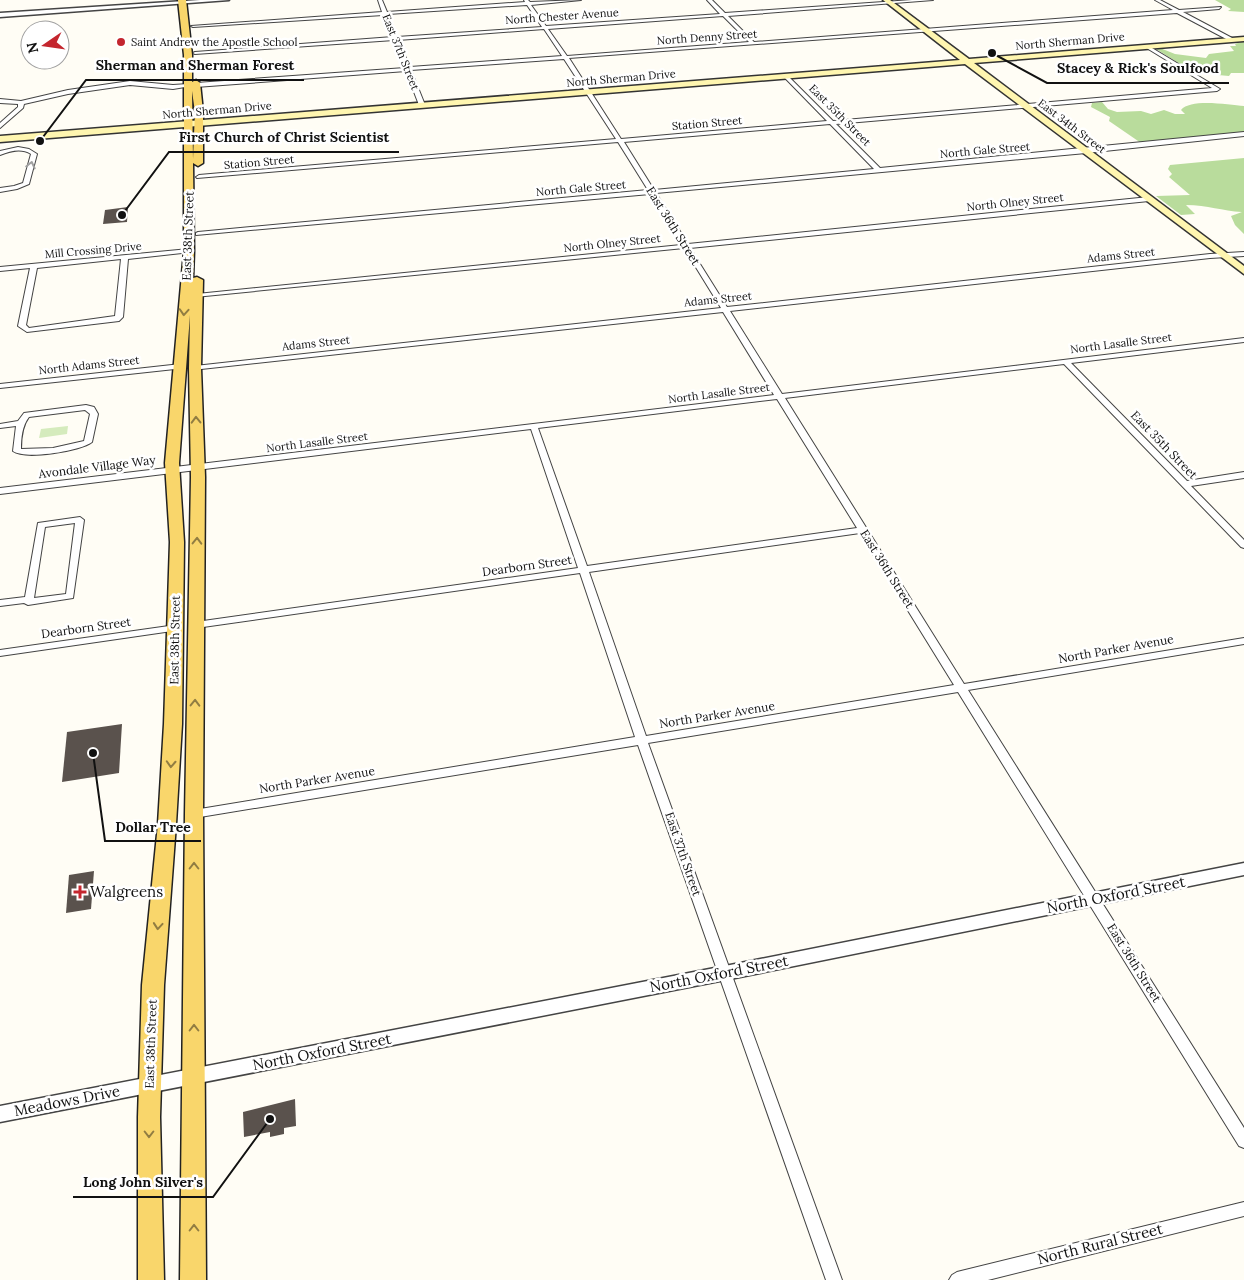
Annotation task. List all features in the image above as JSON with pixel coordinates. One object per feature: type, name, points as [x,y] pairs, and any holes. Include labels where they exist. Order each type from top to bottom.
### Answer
[{"type":"main road","name":"East 38th Street","points":[[151,1280],[149,1226],[153,985],[186,627],[197,468],[195,368],[199,177],[192,86],[182,1]]},
{"type":"main road","name":"East 38th Street","points":[[191,1],[195,53],[192,86]]},
{"type":"main road","name":"East 34th Street","points":[[888,2],[1244,272]]},
{"type":"main road","name":"North Sherman Drive","points":[[0,139],[1244,39]]},
{"type":"main road","name":"East 38th Street","points":[[193,1280],[194,814],[186,627],[172,471],[189,251],[194,123]]},
{"type":"street","points":[[0,15],[162,2],[226,0]]},
{"type":"street","name":"East 37th Street","points":[[380,0],[422,105]]},
{"type":"street","points":[[193,26],[579,0]]},
{"type":"street","points":[[709,0],[753,44]]},
{"type":"street","name":"North Chester Avenue","points":[[195,53],[931,0]]},
{"type":"street","points":[[1157,0],[1232,40]]},
{"type":"street","name":"East 36th Street","points":[[528,2],[620,141],[1244,1141]]},
{"type":"street","name":"North Denny Street","points":[[0,101],[21,103],[68,92],[130,83],[173,87],[192,86],[1220,8]]},
{"type":"street","name":"Station Street","points":[[199,177],[1217,89],[1147,46]]},
{"type":"street","name":"East 35th Street","points":[[786,76],[878,170]]},
{"type":"street","points":[[0,126],[21,107],[21,103]]},
{"type":"street","name":"North Gale Street","points":[[198,234],[1244,134]]},
{"type":"street","points":[[15,150],[19,137]]},
{"type":"street","points":[[0,153],[24,149],[33,152],[27,183],[19,187],[0,190]]},
{"type":"street","name":"North Olney Street","points":[[196,296],[1149,199]]},
{"type":"street","name":"Mill Crossing Drive","points":[[0,269],[189,251]]},
{"type":"street","name":"Adams Street","points":[[195,368],[1244,254]]},
{"type":"street","points":[[34,266],[22,326],[24,329],[110,322],[119,317],[125,257]]},
{"type":"street","name":"North Lasalle Street","points":[[197,468],[1244,340]]},
{"type":"street","name":"East 35th Street","points":[[1066,362],[1244,545]]},
{"type":"street","name":"North Adams Street","points":[[0,386],[181,366]]},
{"type":"street","points":[[86,407],[91,408],[94,414],[88,442],[73,447],[19,452],[17,448],[21,423],[23,418],[32,413],[86,407]]},
{"type":"street","points":[[0,426],[21,423]]},
{"type":"street","name":"East 37th Street","points":[[534,427],[642,741],[834,1280]]},
{"type":"street","name":"Avondale Village Way","points":[[0,491],[197,468]]},
{"type":"street","points":[[1184,484],[1244,475]]},
{"type":"street","points":[[80,520],[70,596],[28,602],[29,599],[41,525],[80,520]]},
{"type":"street","name":"Dearborn Street","points":[[0,653],[862,530]]},
{"type":"street","points":[[0,603],[29,599]]},
{"type":"street","name":"North Parker Avenue","points":[[194,814],[1244,641]]},
{"type":"street","name":"North Oxford Street","points":[[194,1077],[1244,869]]},
{"type":"street","name":"Meadows Drive","points":[[0,1114],[194,1077]]},
{"type":"street","name":"North Rural Street","points":[[957,1280],[1244,1209]]},
{"type":"green space","points":[[1215,0],[1244,0],[1244,12],[1228,11],[1231,9]]},
{"type":"green space","points":[[1244,41],[1244,73],[1231,73],[1229,76],[1218,75],[1210,70],[1193,72],[1156,49],[1160,48],[1175,54],[1206,58],[1209,54],[1234,51],[1230,46],[1236,46],[1235,44]]},
{"type":"green space","points":[[1102,102],[1108,109],[1117,112],[1141,111],[1151,114],[1164,110],[1175,114],[1185,114],[1181,110],[1186,106],[1201,103],[1244,106],[1244,133],[1141,143],[1109,121],[1110,117],[1091,107],[1092,103]]},
{"type":"green space","points":[[1244,158],[1244,234],[1235,225],[1231,216],[1242,212],[1186,205],[1195,214],[1181,215],[1156,196],[1190,195],[1169,177],[1172,174],[1168,169],[1170,165]]},
{"type":"green space","points":[[68,426],[67,434],[39,438],[41,429]]},
{"type":"building","points":[[128,207],[127,222],[103,224],[105,210]]},
{"type":"building","points":[[122,724],[119,773],[62,782],[67,732]]},
{"type":"building","name":"Walgreens","points":[[94,871],[91,909],[66,913],[69,875]]},
{"type":"building","points":[[295,1099],[296,1126],[284,1128],[284,1134],[270,1137],[270,1132],[244,1137],[243,1112]]},
{"type":"place","name":"Saint Andrew the Apostle School","points":[[121,42]]},
{"type":"place","name":"Stacey & Rick's Soulfood","points":[[992,53]]},
{"type":"place","name":"Sherman and Sherman Forest","points":[[40,141]]},
{"type":"place","name":"First Church of Christ Scientist","points":[[122,215]]},
{"type":"place","name":"Dollar Tree","points":[[93,753]]},
{"type":"place","name":"Walgreens","points":[[80,892]]},
{"type":"place","name":"Long John Silver's","points":[[270,1119]]}]
